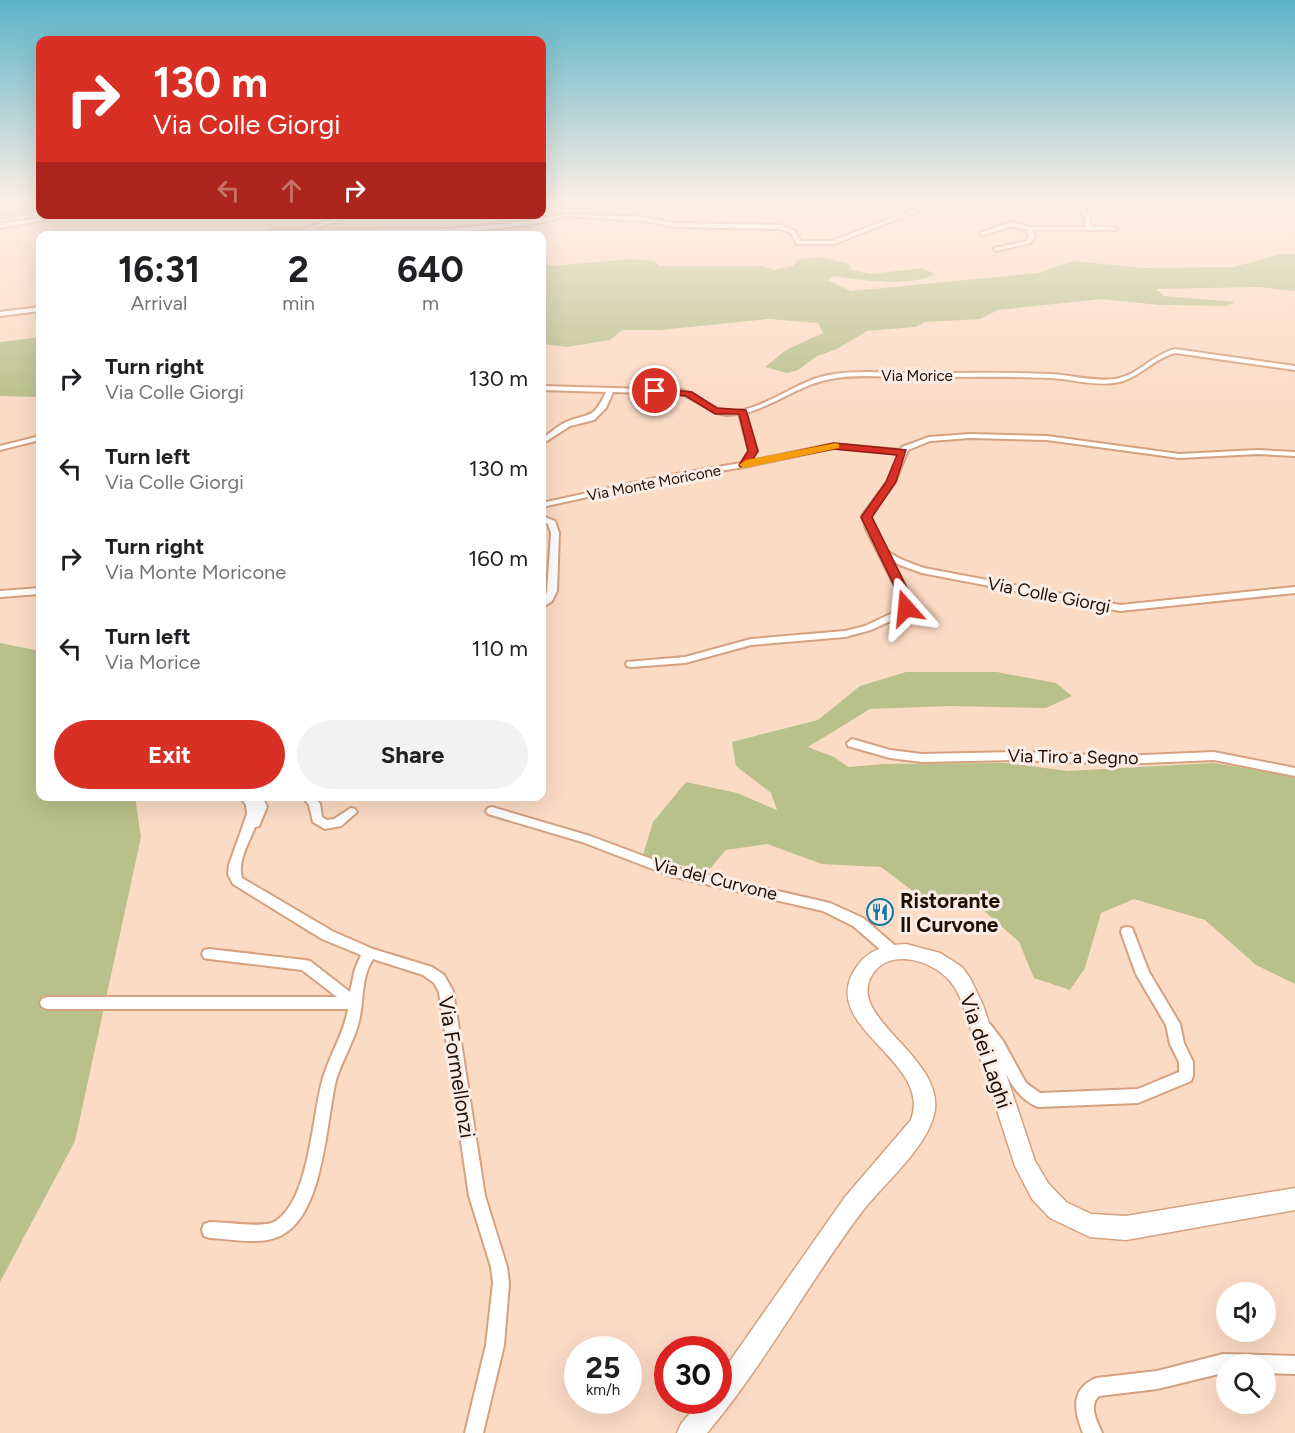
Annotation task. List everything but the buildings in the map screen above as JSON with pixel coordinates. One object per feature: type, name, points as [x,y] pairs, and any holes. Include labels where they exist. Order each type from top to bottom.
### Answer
[{"type":"main road","name":"Via dei Laghi","points":[[732,1381],[859,1197],[913,1135],[922,1121],[925,1096],[916,1073],[866,1020],[857,997],[857,986],[865,968],[877,959],[894,953],[927,955],[945,964],[965,988],[1026,1166],[1044,1196],[1067,1215],[1090,1225],[1126,1228],[1295,1198]]},
{"type":"main road","name":"Via dei Laghi","points":[[690,1433],[706,1414]]},
{"type":"street","points":[[0,314],[36,310]]},
{"type":"street","name":"Via Morice","points":[[546,388],[687,393],[713,410],[742,412],[834,375],[1055,376],[1112,382],[1127,378],[1161,354],[1175,351],[1295,368]]},
{"type":"street","points":[[546,439],[567,424],[591,418],[603,406],[610,389]]},
{"type":"street","name":"Via Monte Moricone","points":[[546,504],[660,479],[744,465],[753,451],[742,412]]},
{"type":"street","points":[[631,664],[685,660],[751,642],[818,638],[850,633],[882,622],[906,608],[906,598],[866,516],[891,482],[903,452],[908,446],[924,440],[977,436],[1059,439],[1179,456],[1262,452],[1295,454]]},
{"type":"street","points":[[0,448],[36,439]]},
{"type":"street","points":[[744,465],[834,446],[903,452]]},
{"type":"street","points":[[546,520],[552,523],[555,532],[552,591],[546,602]]},
{"type":"street","name":"Via Colle Giorgi","points":[[881,549],[918,569],[1110,608],[1131,608],[1295,591]]},
{"type":"street","points":[[0,594],[36,591]]},
{"type":"street","name":"Via Tiro a Segno","points":[[852,743],[890,754],[922,758],[1002,755],[1121,760],[1214,756],[1255,762],[1295,772]]},
{"type":"street","name":"Via Formellonzi","points":[[249,801],[253,806],[251,827],[233,870],[237,881],[327,935],[370,953],[433,974],[442,983],[447,998],[477,1196],[499,1267],[501,1283],[495,1345],[474,1433]]},
{"type":"street","points":[[251,827],[260,811],[257,801]]},
{"type":"street","points":[[312,801],[317,819],[325,825],[337,823],[351,812]]},
{"type":"street","name":"Via del Curvone","points":[[492,811],[586,839],[681,873],[826,907],[858,922],[894,953]]},
{"type":"street","points":[[979,1024],[993,1037],[1021,1088],[1038,1100],[1138,1096],[1186,1076],[1186,1062],[1177,1044],[1173,1024],[1143,974],[1126,932]]},
{"type":"street","points":[[210,1230],[268,1232],[279,1228],[291,1215],[310,1177],[328,1082],[350,1028],[360,971],[370,953]]},
{"type":"street","points":[[209,954],[306,965],[356,1003]]},
{"type":"street","points":[[47,1003],[356,1003]]},
{"type":"street","points":[[1093,1433],[1086,1418],[1085,1404],[1088,1392],[1096,1387],[1157,1380],[1223,1363],[1295,1365]]},
{"type":"green space","points":[[546,270],[852,270],[872,274],[926,270],[935,274],[912,281],[899,282],[834,276],[828,280],[851,291],[1038,273],[1047,270],[1295,270],[1295,291],[1258,287],[1156,289],[1164,296],[1236,302],[1226,306],[1159,305],[1102,299],[998,310],[980,319],[925,322],[916,327],[867,331],[837,349],[817,356],[798,370],[787,373],[765,367],[786,350],[823,333],[818,323],[768,319],[661,330],[622,330],[610,340],[567,347],[546,344]]},
{"type":"green space","points":[[36,338],[36,397],[0,396],[0,342]]},
{"type":"green space","points":[[0,643],[36,650],[36,801],[136,801],[141,837],[75,1141],[0,1282]]},
{"type":"green space","points":[[906,672],[997,672],[1056,683],[1072,696],[1046,708],[949,706],[870,709],[808,747],[834,757],[848,767],[884,764],[1006,763],[1068,771],[1213,763],[1295,776],[1295,984],[1256,965],[1205,920],[1134,899],[1101,913],[1085,968],[1070,990],[1034,978],[1019,942],[982,909],[922,898],[881,867],[822,864],[767,844],[726,850],[707,872],[643,855],[653,822],[686,782],[737,793],[777,810],[771,793],[736,766],[732,742],[818,720],[860,686]]},
{"type":"slow traffic","points":[[746,463],[744,465],[836,446]]},
{"type":"place","name":"Ristorante Il Curvone","points":[[880,912]]},
{"type":"route","points":[[655,391],[689,394],[715,411],[742,412],[753,451],[744,465],[834,446],[903,452],[891,482],[866,517],[906,598],[908,603],[906,608]]}]
